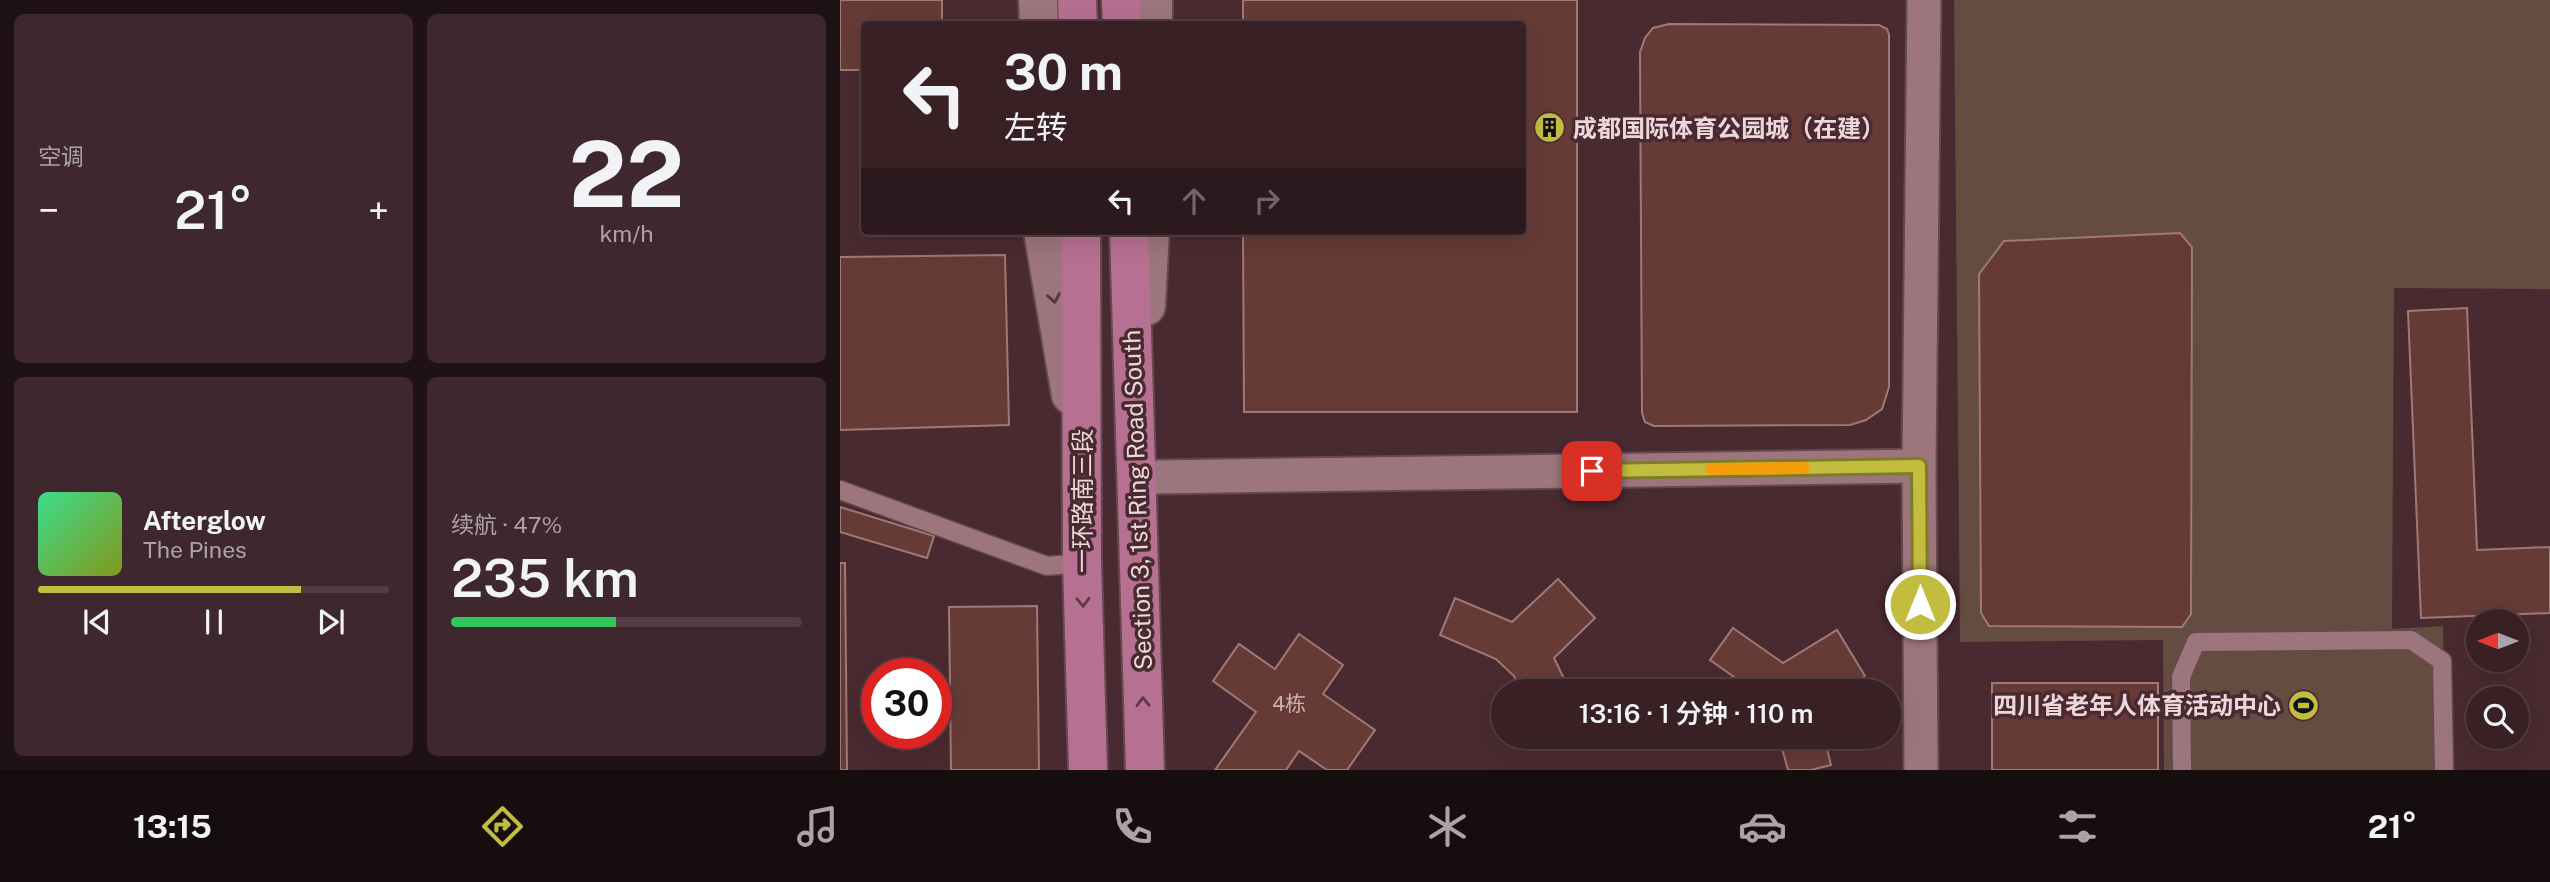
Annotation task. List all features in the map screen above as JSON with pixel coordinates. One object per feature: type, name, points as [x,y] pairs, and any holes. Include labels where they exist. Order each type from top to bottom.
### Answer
[{"type":"main road","points":[[1038,0],[1038,21]]},
{"type":"main road","points":[[1077,0],[1078,21]]},
{"type":"main road","points":[[1121,0],[1122,21]]},
{"type":"main road","points":[[1153,0],[1153,21]]},
{"type":"main road","points":[[1044,235],[1082,461]]},
{"type":"main road","name":"一环路南三段","points":[[1081,235],[1082,563],[1088,770]]},
{"type":"main road","name":"Section 3, 1st Ring Road South","points":[[1129,235],[1147,482],[1144,770]]},
{"type":"main road","points":[[1147,482],[1150,235]]},
{"type":"street","points":[[1921,770],[1919,466],[1924,0]]},
{"type":"street","points":[[1147,482],[1919,466]]},
{"type":"lane","points":[[840,490],[1046,566],[1082,563]]},
{"type":"lane","points":[[2182,770],[2180,677],[2196,642],[2343,639],[2411,640],[2442,661],[2444,770]]},
{"type":"shaded area","points":[[1954,0],[2550,0],[2550,289],[2394,288],[2392,629],[2443,626],[2446,770],[2164,770],[2163,640],[1960,642]]},
{"type":"building","points":[[840,0],[942,0],[942,21],[861,21],[861,70],[840,70]]},
{"type":"building","name":"成都国际体育公园城（在建）","points":[[1243,0],[1577,0],[1577,412],[1244,412],[1243,235],[1526,235],[1526,21],[1243,21]]},
{"type":"building","points":[[1669,24],[1879,25],[1887,29],[1889,387],[1882,409],[1866,420],[1850,425],[1654,426],[1645,422],[1642,413],[1640,52],[1645,38],[1653,28]]},
{"type":"building","points":[[2180,233],[2192,247],[2191,614],[2182,627],[1989,626],[1981,613],[1979,274],[2004,241]]},
{"type":"building","points":[[1005,255],[1009,425],[840,430],[840,257]]},
{"type":"building","points":[[2467,308],[2477,550],[2550,547],[2550,613],[2529,614],[2529,609],[2466,609],[2466,616],[2421,618],[2408,311]]},
{"type":"building","points":[[840,507],[934,536],[927,558],[840,532]]},
{"type":"building","points":[[840,563],[845,563],[847,770],[840,770]]},
{"type":"building","points":[[1558,579],[1595,618],[1554,658],[1564,679],[1516,679],[1496,659],[1440,635],[1455,598],[1512,622]]},
{"type":"building","points":[[1037,606],[1039,770],[951,770],[952,658],[950,658],[949,607]]},
{"type":"building","points":[[1733,628],[1783,663],[1837,630],[1865,676],[1860,679],[1737,679],[1710,660]]},
{"type":"building","points":[[1299,634],[1343,665],[1323,694],[1375,730],[1347,770],[1327,770],[1299,751],[1286,770],[1215,770],[1256,712],[1213,681],[1239,644],[1275,669]]},
{"type":"building","points":[[1992,683],[2158,683],[2158,770],[1992,770]]},
{"type":"building","points":[[1782,749],[1827,749],[1831,765],[1811,770],[1788,770]]},
{"type":"slow traffic","points":[[1711,469],[1804,468]]},
{"type":"place","name":"成都国际体育公园城（在建）","points":[[1550,128]]},
{"type":"place","name":"四川省老年人体育活动中心","points":[[2304,705]]},
{"type":"route","points":[[1592,471],[1919,466],[1920,604]]}]
